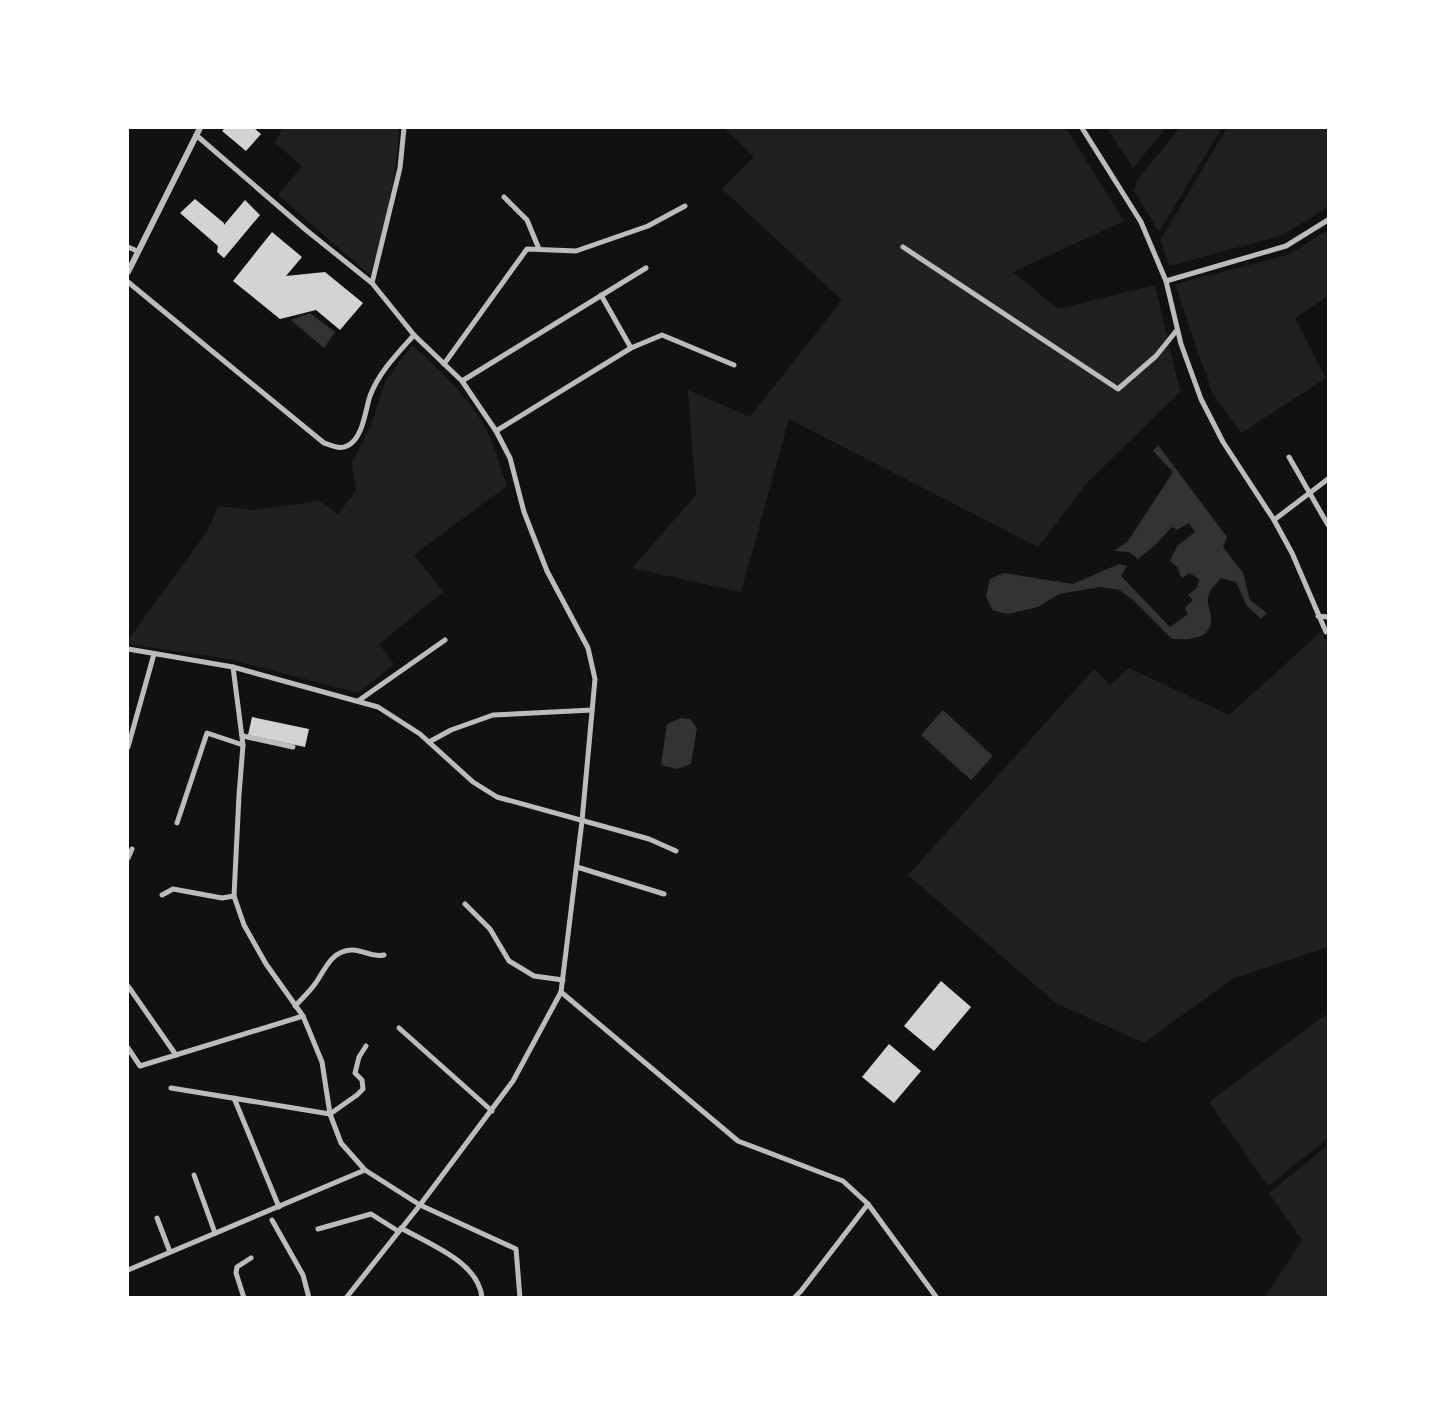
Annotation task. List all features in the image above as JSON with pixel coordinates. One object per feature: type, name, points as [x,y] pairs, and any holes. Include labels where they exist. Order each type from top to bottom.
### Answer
[{"type":"street","points":[[128,272],[200,128]]},
{"type":"street","points":[[372,283],[400,168],[404,128]]},
{"type":"street","points":[[1082,128],[1141,222],[1166,281],[1177,330],[1201,399],[1223,442],[1275,520],[1326,632]]},
{"type":"street","points":[[196,135],[306,230],[372,283],[414,334],[462,381],[496,431],[510,458],[524,512],[547,571],[588,648],[595,679],[582,822],[561,992],[513,1081],[492,1111],[346,1298]]},
{"type":"street","points":[[504,197],[527,220],[539,249]]},
{"type":"street","points":[[444,364],[527,249],[576,251],[648,226],[685,206]]},
{"type":"street","points":[[1166,281],[1286,246],[1329,220]]},
{"type":"street","points":[[128,247],[137,251]]},
{"type":"street","points":[[903,247],[1118,389],[1156,356],[1177,330]]},
{"type":"street","points":[[462,381],[646,268]]},
{"type":"street","points":[[128,282],[324,443],[339,448],[348,446],[357,437],[371,394],[384,369],[414,334]]},
{"type":"street","points":[[601,295],[631,348]]},
{"type":"street","points":[[496,431],[631,348],[662,335],[734,366]]},
{"type":"street","points":[[1289,457],[1329,525]]},
{"type":"street","points":[[1275,520],[1329,479]]},
{"type":"street","points":[[1318,616],[1329,617]]},
{"type":"street","points":[[358,701],[445,640]]},
{"type":"street","points":[[128,649],[233,667],[378,707],[429,742],[473,782],[497,797],[641,837],[676,851]]},
{"type":"street","points":[[128,747],[154,654]]},
{"type":"street","points":[[233,667],[243,736],[234,896],[244,925],[266,964],[303,1016],[322,1062],[330,1114],[341,1143],[365,1170],[420,1205],[516,1249],[520,1298]]},
{"type":"street","points":[[429,742],[451,730],[493,715],[592,710]]},
{"type":"street","points":[[177,823],[207,733],[243,745]]},
{"type":"street","points":[[243,736],[293,747]]},
{"type":"street","points":[[128,858],[132,849]]},
{"type":"street","points":[[577,867],[664,894]]},
{"type":"street","points":[[162,895],[173,889],[222,898],[234,896]]},
{"type":"street","points":[[465,903],[490,929],[509,961],[534,976],[563,980]]},
{"type":"street","points":[[296,1006],[312,988],[332,958],[355,949],[370,956],[384,955]]},
{"type":"street","points":[[128,986],[176,1055]]},
{"type":"street","points":[[561,992],[738,1142],[843,1181],[868,1204],[937,1298]]},
{"type":"street","points":[[128,1048],[140,1066],[303,1016]]},
{"type":"street","points":[[399,1028],[492,1111]]},
{"type":"street","points":[[171,1088],[330,1114],[363,1089],[362,1080],[355,1073],[359,1058],[366,1046]]},
{"type":"street","points":[[234,1098],[279,1207]]},
{"type":"street","points":[[128,1270],[365,1170]]},
{"type":"street","points":[[194,1175],[215,1233]]},
{"type":"street","points":[[794,1298],[868,1204]]},
{"type":"street","points":[[318,1229],[371,1214],[469,1268],[481,1288],[482,1298]]},
{"type":"street","points":[[157,1218],[170,1252]]},
{"type":"street","points":[[272,1220],[303,1275],[309,1298]]},
{"type":"street","points":[[244,1298],[237,1266],[251,1258]]},
{"type":"shaded area","points":[[283,128],[399,128],[393,184],[370,275],[278,195],[302,166],[275,143]]},
{"type":"shaded area","points":[[724,128],[1066,128],[1124,221],[1013,272],[1058,309],[1155,285],[1180,392],[1085,485],[1038,547],[789,419],[741,592],[632,568],[696,495],[688,390],[750,417],[842,300],[722,189],[754,157]]},
{"type":"shaded area","points":[[1107,128],[1166,128],[1133,168]]},
{"type":"shaded area","points":[[1180,128],[1222,128],[1159,232],[1134,191],[1137,180]]},
{"type":"shaded area","points":[[1227,128],[1328,128],[1328,207],[1283,235],[1169,266],[1161,239]]},
{"type":"shaded area","points":[[1328,230],[1328,296],[1295,318],[1326,378],[1241,433],[1212,392],[1175,284],[1288,255]]},
{"type":"shaded area","points":[[310,313],[335,332],[324,348],[291,320]]},
{"type":"shaded area","points":[[412,345],[457,389],[477,414],[492,442],[507,486],[414,555],[443,592],[379,644],[394,664],[358,693],[228,659],[128,644],[128,640],[208,530],[218,506],[254,510],[319,501],[338,514],[356,491],[352,462],[371,425],[386,380]]},
{"type":"shaded area","points":[[1158,445],[1227,537],[1223,547],[1243,573],[1250,600],[1267,613],[1261,619],[1247,606],[1236,582],[1221,578],[1208,597],[1211,625],[1204,634],[1192,639],[1172,639],[1132,599],[1119,590],[1100,587],[1059,594],[1038,607],[1008,614],[992,610],[986,596],[990,579],[1004,573],[1073,584],[1119,564],[1127,566],[1121,576],[1170,627],[1188,614],[1185,608],[1193,600],[1188,595],[1197,588],[1199,579],[1189,573],[1183,578],[1178,568],[1170,561],[1177,546],[1195,532],[1189,523],[1177,530],[1172,527],[1138,559],[1129,552],[1114,551],[1128,541],[1173,472],[1153,451]]},
{"type":"shaded area","points":[[1322,631],[1328,646],[1328,947],[1232,979],[1144,1043],[1056,1003],[908,875],[1094,669],[1110,685],[1129,668],[1229,715]]},
{"type":"shaded area","points":[[943,710],[993,756],[971,780],[921,735]]},
{"type":"shaded area","points":[[681,718],[690,719],[697,728],[691,764],[677,769],[661,765],[667,724]]},
{"type":"shaded area","points":[[1328,1013],[1328,1138],[1268,1186],[1209,1102]]},
{"type":"shaded area","points":[[1328,1145],[1328,1297],[1265,1297],[1302,1240],[1269,1193]]},
{"type":"building","points":[[225,128],[254,128],[261,134],[246,151],[222,131]]},
{"type":"building","points":[[195,199],[224,225],[245,200],[260,215],[224,258],[217,252],[218,246],[180,213]]},
{"type":"building","points":[[272,232],[302,257],[286,276],[325,272],[363,303],[340,330],[316,310],[280,319],[233,281]]},
{"type":"building","points":[[252,717],[309,729],[305,747],[248,735]]},
{"type":"building","points":[[941,981],[971,1007],[934,1051],[904,1026]]},
{"type":"building","points":[[889,1044],[921,1071],[894,1103],[862,1077]]}]
